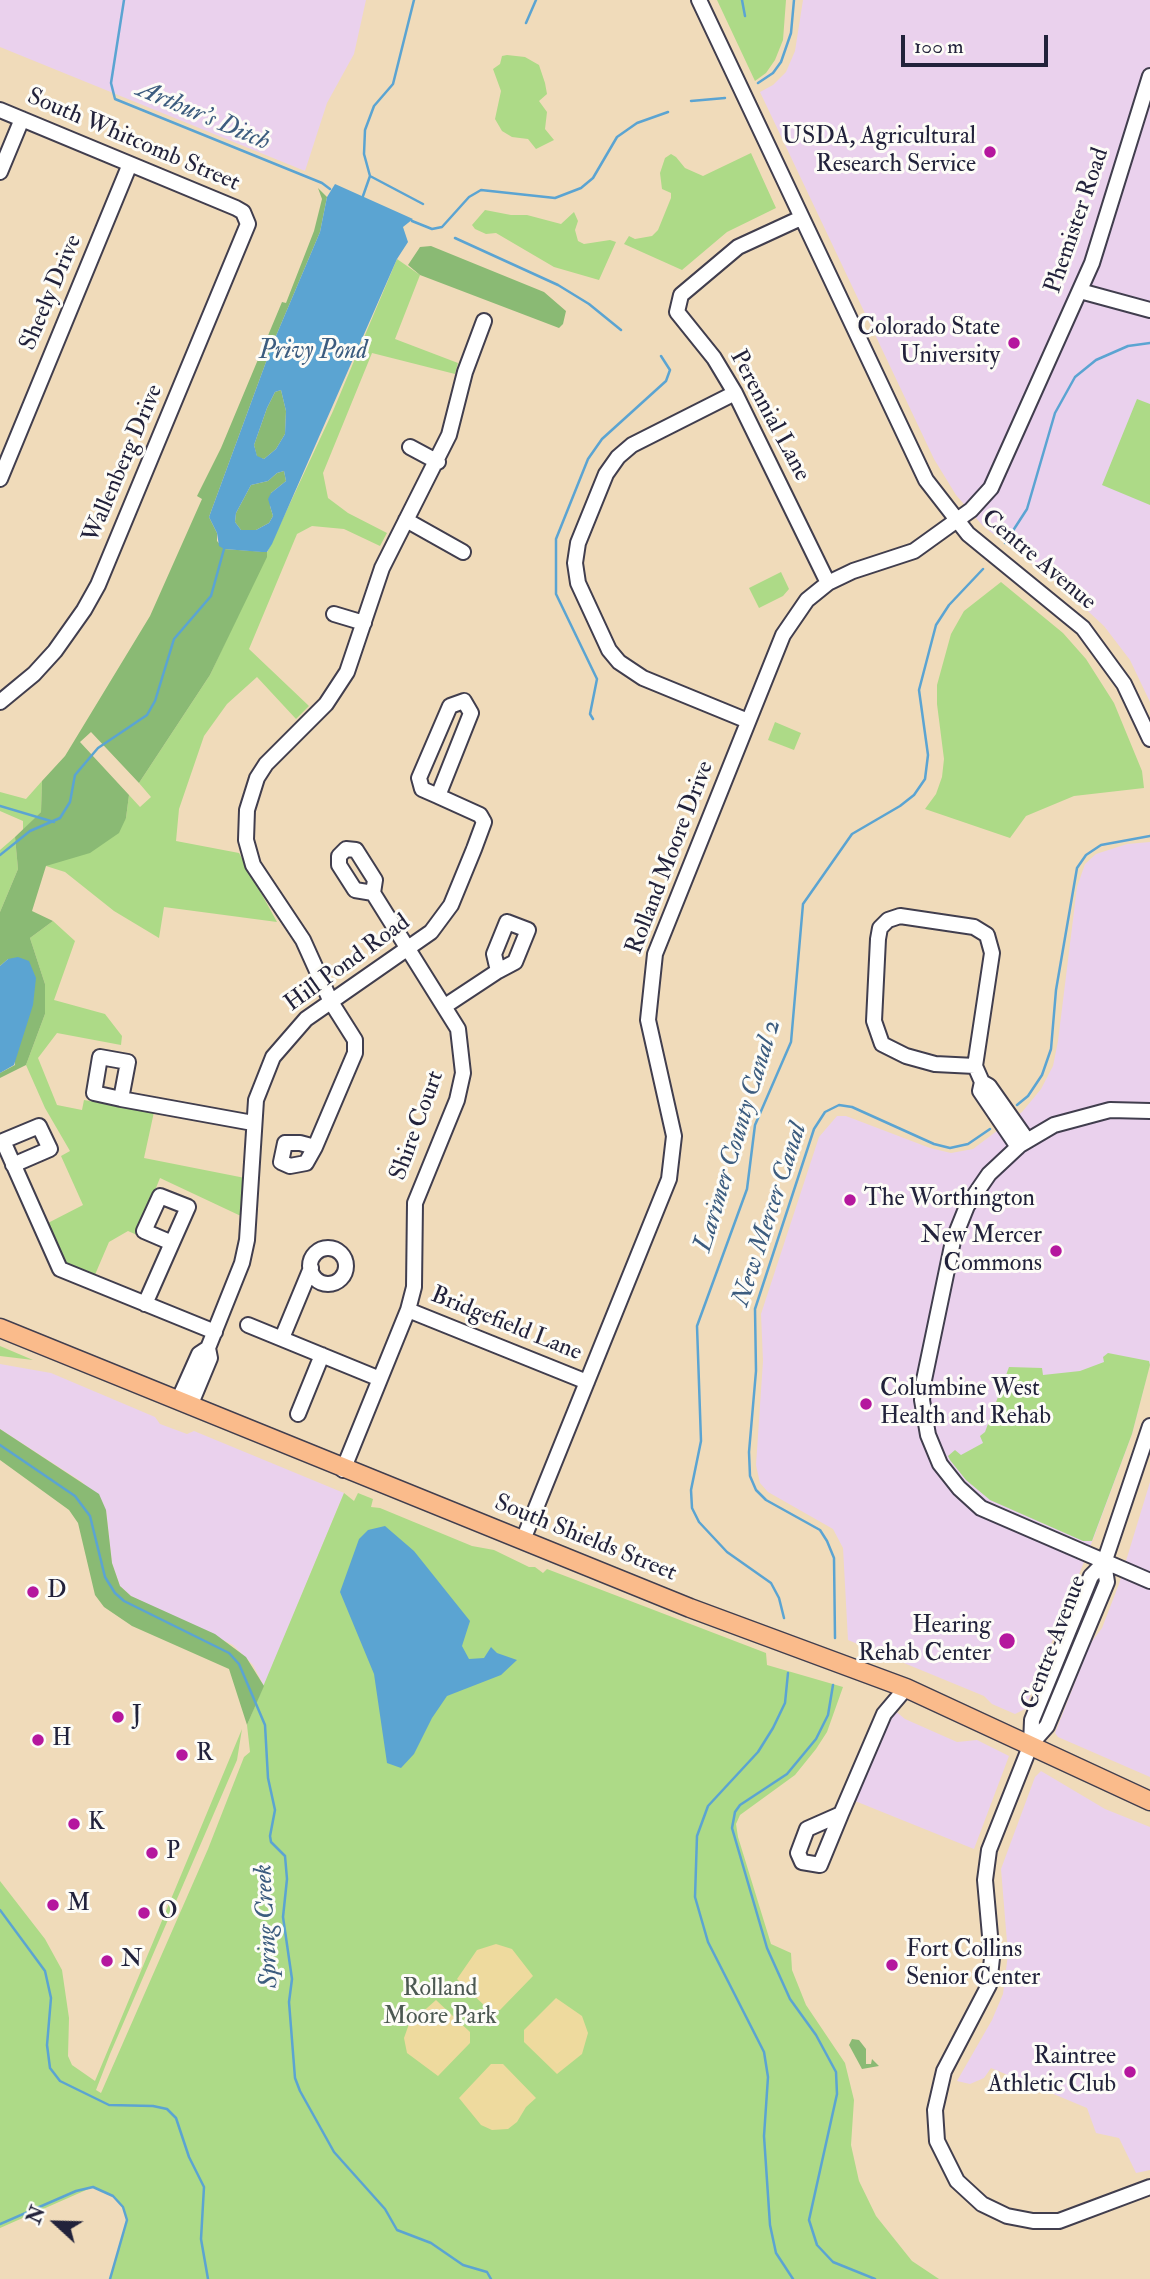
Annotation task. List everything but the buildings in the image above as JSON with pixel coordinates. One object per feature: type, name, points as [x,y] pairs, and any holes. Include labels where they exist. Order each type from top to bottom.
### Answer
[{"type":"main road","name":"South Shields Street","points":[[1,1328],[343,1470],[690,1608],[906,1688],[1150,1801]]},
{"type":"street","name":"Centre Avenue","points":[[699,0],[917,463],[957,522],[983,548],[1083,628],[1124,684],[1150,739]]},
{"type":"street","name":"Phemister Road","points":[[957,522],[991,488],[1080,291],[1092,263],[1150,76]]},
{"type":"street","name":"South Whitcomb Street","points":[[0,110],[236,208],[246,218]]},
{"type":"street","points":[[0,172],[22,119]]},
{"type":"street","name":"Sheely Drive","points":[[0,479],[130,164]]},
{"type":"street","name":"Wallenberg Drive","points":[[0,702],[34,674],[55,651],[98,585],[245,233],[246,218]]},
{"type":"street","name":"Perennial Lane","points":[[801,218],[738,247],[681,295],[677,312],[714,358],[735,393],[828,583]]},
{"type":"street","points":[[1080,291],[1150,310]]},
{"type":"street","points":[[315,1147],[355,1053],[352,1033],[331,1002],[303,940],[253,866],[246,823],[250,795],[257,778],[275,754],[313,718],[337,689],[353,657],[382,568],[449,435],[469,361],[484,321]]},
{"type":"street","points":[[735,393],[632,445],[618,457],[606,474],[578,543],[575,562],[578,583],[609,650],[619,662],[643,678],[748,721]]},
{"type":"street","points":[[410,447],[438,461]]},
{"type":"street","points":[[406,520],[463,552]]},
{"type":"street","name":"Rolland Moore Drive","points":[[523,1540],[656,1212],[673,1156],[670,1108],[648,1020],[655,954],[789,624],[807,600],[828,583],[852,571],[914,551],[957,522]]},
{"type":"street","points":[[334,614],[364,623]]},
{"type":"street","points":[[464,701],[471,713],[438,796],[422,789],[419,778],[450,706],[464,701]]},
{"type":"street","name":"Hill Pond Road","points":[[184,1404],[210,1358],[208,1348],[235,1285],[247,1240],[253,1123],[258,1090],[273,1057],[295,1028],[409,950],[443,918],[484,822],[480,815],[438,796]]},
{"type":"street","name":"Shire Court","points":[[343,1470],[408,1310],[414,1287],[415,1203],[457,1100],[463,1073],[458,1029],[373,893]]},
{"type":"street","points":[[975,1066],[935,1064],[906,1056],[882,1044],[874,1021],[878,939],[880,928],[888,920],[900,916],[962,925],[981,930],[987,935],[992,953],[975,1066],[982,1082],[989,1086],[1023,1144]]},
{"type":"street","points":[[445,1006],[498,971]]},
{"type":"street","points":[[121,1099],[253,1123]]},
{"type":"street","points":[[1150,1111],[1089,1114],[1054,1125],[1023,1144],[989,1174],[959,1224],[924,1380],[923,1414],[940,1464],[967,1497],[997,1517],[1150,1581]]},
{"type":"street","points":[[13,1165],[60,1269],[215,1332]]},
{"type":"street","points":[[145,1304],[172,1243]]},
{"type":"street","points":[[282,1338],[311,1268]]},
{"type":"street","name":"Bridgefield Lane","points":[[408,1310],[587,1382]]},
{"type":"street","points":[[248,1325],[380,1379]]},
{"type":"street","points":[[298,1414],[322,1355]]},
{"type":"street","name":"Centre Avenue","points":[[1150,1426],[1104,1563],[1107,1582],[1047,1726],[1031,1744],[989,1850],[985,1880],[992,1958],[989,1985],[940,2082],[934,2110],[937,2141],[950,2169],[971,2195],[993,2210],[1023,2220],[1044,2222],[1072,2218],[1150,2187]]},
{"type":"street","points":[[884,1714],[886,1680]]},
{"type":"street","points":[[841,1814],[884,1714],[906,1688]]},
{"type":"shaded area","points":[[0,0],[366,0],[354,54],[327,103],[305,171],[0,47]]},
{"type":"shaded area","name":"Colorado State University","points":[[803,0],[1150,0],[1150,702],[1130,660],[1104,626],[1063,588],[983,526],[956,495],[934,459],[760,92],[773,85],[786,72],[795,51]]},
{"type":"shaded area","points":[[1150,842],[1150,1364],[1132,1434],[1094,1537],[1025,1709],[1015,1714],[992,1704],[984,1696],[848,1640],[843,1548],[833,1529],[768,1492],[760,1483],[756,1465],[763,1361],[761,1314],[819,1137],[837,1116],[846,1116],[930,1148],[951,1153],[973,1149],[1022,1112],[1041,1089],[1053,1066],[1058,1041],[1077,887],[1085,864],[1096,854],[1127,844]]},
{"type":"shaded area","points":[[0,1364],[51,1373],[155,1417],[160,1424],[187,1434],[194,1431],[344,1493],[264,1686],[253,1665],[233,1645],[131,1596],[120,1586],[112,1563],[106,1510],[82,1482],[0,1429]]},
{"type":"shaded area","points":[[1150,1482],[1150,1777],[1058,1737],[1055,1733],[1090,1644],[1102,1628],[1119,1584]]},
{"type":"shaded area","points":[[893,1709],[905,1719],[957,1742],[977,1740],[1009,1756],[974,1849],[855,1801]]},
{"type":"shaded area","points":[[1041,1771],[1105,1809],[1150,1827],[1150,2170],[1136,2173],[1119,2138],[1096,2133],[1087,2108],[991,2068],[984,2078],[970,2084],[957,2081],[992,2020],[1003,1994],[1008,1954],[1001,1869],[1035,1777]]},
{"type":"green space","points":[[717,0],[786,0],[783,40],[775,60],[766,73],[755,81]]},
{"type":"green space","points":[[502,56],[525,57],[539,65],[545,83],[547,94],[539,101],[547,112],[545,129],[554,140],[536,149],[528,139],[512,137],[502,131],[495,119],[501,91],[493,69],[500,64]]},
{"type":"green space","points":[[751,153],[776,208],[727,232],[682,270],[624,244],[629,236],[635,239],[652,236],[658,230],[671,198],[671,193],[662,189],[660,173],[665,158],[671,154],[685,168],[703,176]]},
{"type":"green space","points":[[318,188],[327,197],[320,232],[273,343],[209,517],[217,533],[217,541],[224,549],[267,552],[267,557],[210,675],[139,783],[91,732],[80,742],[129,795],[126,818],[119,833],[90,853],[46,866],[32,911],[53,921],[30,938],[45,984],[45,1014],[26,1065],[0,1078],[0,1073],[15,1065],[8,959],[0,966],[0,912],[18,869],[15,837],[41,812],[42,781],[65,756],[150,616],[202,499],[197,496],[221,448],[282,302],[286,303],[314,231],[322,199]]},
{"type":"green space","points":[[485,210],[527,215],[561,224],[574,212],[578,221],[575,230],[578,241],[584,244],[610,240],[616,242],[599,280],[554,267],[496,233],[486,234],[475,229],[472,225]]},
{"type":"green space","points":[[431,246],[544,292],[566,311],[563,324],[559,328],[420,275],[408,265],[420,247]]},
{"type":"green space","points":[[397,259],[420,275],[395,339],[458,363],[455,374],[372,353],[323,473],[328,498],[348,513],[387,533],[380,546],[344,529],[312,526],[297,534],[249,649],[309,706],[296,719],[257,677],[227,704],[204,736],[179,809],[176,841],[239,853],[277,922],[164,907],[159,938],[114,911],[65,872],[46,866],[126,818],[129,795],[140,807],[151,797],[139,783],[210,675],[333,411]]},
{"type":"green space","points":[[281,390],[286,411],[285,434],[276,449],[264,459],[257,457],[254,445],[267,408],[275,392]]},
{"type":"green space","points":[[1137,399],[1150,404],[1150,505],[1102,485]]},
{"type":"green space","points":[[284,471],[286,481],[271,493],[270,506],[273,516],[269,523],[256,530],[241,530],[235,522],[236,513],[251,485],[268,481]]},
{"type":"green space","points":[[781,572],[789,589],[783,596],[759,608],[749,588]]},
{"type":"green space","points":[[1001,582],[1063,633],[1086,659],[1114,703],[1142,771],[1144,788],[1074,796],[1026,816],[1010,838],[925,809],[936,794],[942,777],[944,759],[937,685],[951,634],[964,611]]},
{"type":"green space","points":[[775,722],[801,733],[794,750],[768,740]]},
{"type":"green space","points":[[42,781],[41,812],[23,830],[23,821],[0,811],[0,792],[26,799]]},
{"type":"green space","points":[[15,837],[18,869],[0,912],[0,850]]},
{"type":"green space","points":[[53,921],[75,941],[54,1000],[105,1014],[122,1036],[121,1045],[57,1033],[38,1058],[57,1105],[82,1110],[84,1100],[154,1112],[144,1158],[245,1178],[243,1217],[160,1178],[137,1235],[128,1231],[109,1242],[94,1277],[62,1264],[46,1224],[83,1205],[61,1156],[70,1151],[45,1108],[26,1065],[45,1014],[45,984],[30,938]]},
{"type":"green space","points":[[0,1346],[33,1360],[0,1356]]},
{"type":"green space","points":[[1108,1353],[1149,1361],[1150,1365],[1132,1434],[1092,1541],[1083,1541],[990,1500],[966,1480],[950,1460],[948,1456],[955,1450],[961,1455],[983,1443],[980,1436],[985,1432],[1009,1367],[1042,1368],[1043,1375],[1080,1371],[1104,1362],[1103,1357]]},
{"type":"green space","points":[[0,1429],[99,1494],[106,1510],[112,1563],[120,1586],[131,1596],[215,1634],[246,1657],[264,1686],[247,1725],[229,1669],[132,1626],[104,1607],[95,1595],[78,1523],[69,1510],[0,1460]]},
{"type":"green space","name":"Rolland Moore Park","points":[[344,1493],[354,1501],[358,1493],[373,1499],[371,1507],[380,1508],[472,1546],[494,1550],[543,1573],[547,1569],[766,1653],[767,1665],[843,1687],[827,1732],[816,1749],[795,1775],[740,1815],[736,1824],[738,1837],[771,1944],[791,1953],[792,1970],[806,2005],[845,2063],[854,2100],[851,2145],[859,2181],[876,2216],[912,2261],[939,2279],[110,2279],[127,2220],[123,2207],[113,2196],[93,2187],[0,2228],[0,1881],[45,1939],[62,1970],[69,2018],[68,2056],[72,2065],[95,2081],[242,1729],[237,1760],[110,2054],[96,2090],[101,2093],[208,1849],[244,1757],[250,1752],[247,1725]]},
{"type":"green space","points":[[852,2039],[859,2040],[866,2049],[866,2064],[871,2064],[872,2059],[879,2066],[862,2069],[849,2045]]},
{"type":"sand","points":[[496,1944],[512,1949],[533,1976],[500,2010],[489,2010],[457,1979],[477,1950]]},
{"type":"sand","points":[[556,1998],[582,2016],[588,2033],[582,2054],[557,2074],[524,2042],[524,2030]]},
{"type":"sand","points":[[436,2000],[470,2032],[470,2043],[438,2076],[407,2053],[404,2038],[409,2024]]},
{"type":"sand","points":[[491,2064],[503,2064],[536,2098],[508,2129],[492,2130],[481,2125],[459,2098]]},
{"type":"water","name":"Privy Pond","points":[[335,184],[413,219],[403,227],[408,242],[397,259],[272,544],[267,552],[224,549],[219,546],[217,533],[209,517],[273,343],[320,232],[327,197]],"holes":[[[281,390],[286,411],[285,434],[276,449],[264,459],[257,456],[254,445],[267,408],[275,392]],[[284,471],[286,481],[271,493],[268,499],[273,516],[269,523],[256,530],[241,530],[235,522],[236,513],[251,485],[268,481]]]},
{"type":"water","points":[[18,957],[29,961],[36,978],[33,1005],[14,1065],[0,1073],[0,966],[8,959]]},
{"type":"water","points":[[385,1526],[414,1551],[470,1621],[462,1646],[469,1659],[484,1658],[491,1647],[497,1653],[517,1660],[501,1675],[447,1696],[432,1718],[414,1754],[401,1768],[387,1763],[374,1674],[340,1592],[359,1539],[368,1530]]},
{"type":"waterway","name":"Arthur's Ditch","points":[[124,0],[111,83],[115,99],[322,183],[330,189]]},
{"type":"waterway","name":"Spring Creek","points":[[363,196],[370,176],[364,154],[365,130],[374,106],[393,84],[414,0]]},
{"type":"waterway","points":[[526,23],[536,0]]},
{"type":"waterway","points":[[742,0],[745,16]]},
{"type":"waterway","points":[[758,83],[773,73],[781,62],[791,33],[794,0]]},
{"type":"waterway","points":[[691,101],[725,98]]},
{"type":"waterway","points":[[412,221],[432,229],[442,227],[469,197],[481,190],[555,198],[581,188],[593,178],[617,137],[637,123],[668,112]]},
{"type":"waterway","points":[[370,176],[423,204]]},
{"type":"waterway","points":[[455,238],[558,285],[589,304],[621,330]]},
{"type":"waterway","name":"Larimer County Canal 2","points":[[1005,543],[1027,509],[1055,413],[1075,377],[1096,360],[1128,346],[1150,343]]},
{"type":"waterway","points":[[593,719],[590,714],[597,679],[556,594],[556,539],[588,459],[602,439],[666,381],[670,370],[661,356]]},
{"type":"waterway","name":"Spring Creek","points":[[0,855],[30,831],[60,818],[70,802],[75,775],[98,748],[147,715],[155,701],[174,639],[211,596],[224,549]]},
{"type":"waterway","name":"Larimer County Canal 2","points":[[784,1618],[779,1598],[771,1583],[727,1552],[699,1522],[692,1508],[691,1490],[701,1441],[697,1326],[747,1189],[755,1125],[791,1042],[803,904],[852,834],[900,806],[914,795],[925,779],[928,755],[919,690],[936,625],[949,605],[983,569]]},
{"type":"waterway","points":[[0,806],[54,822]]},
{"type":"waterway","name":"New Mercer Canal","points":[[1017,1105],[1028,1096],[1042,1075],[1051,1049],[1056,990],[1077,868],[1086,855],[1101,845],[1150,836]]},
{"type":"waterway","name":"New Mercer Canal","points":[[835,1638],[834,1558],[827,1541],[820,1530],[766,1500],[756,1490],[750,1476],[749,1452],[756,1371],[755,1309],[814,1129],[825,1112],[839,1105],[852,1107],[934,1144],[950,1148],[968,1144],[990,1129]]},
{"type":"waterway","name":"Spring Creek","points":[[0,1445],[75,1496],[90,1516],[105,1577],[115,1593],[124,1601],[229,1653],[239,1664],[265,1725],[268,1778],[275,1810],[270,1836],[271,1842],[285,1856],[287,1879],[283,1917],[292,1979],[289,2002],[295,2078],[300,2091],[334,2152],[385,2209],[397,2230],[431,2243],[463,2265],[487,2272],[491,2279]]},
{"type":"waterway","name":"Larimer County Canal 2","points":[[788,1673],[785,1703],[773,1728],[758,1752],[708,1806],[697,1836],[695,1897],[708,1942],[764,2052],[768,2077],[764,2136],[770,2225],[776,2253],[793,2279]]},
{"type":"waterway","name":"New Mercer Canal","points":[[833,1685],[828,1715],[816,1739],[787,1774],[740,1805],[735,1812],[732,1828],[767,1948],[790,1999],[816,2035],[836,2072],[837,2094],[809,2220],[817,2245],[833,2262],[875,2279]]},
{"type":"waterway","name":"Larimer County Canal 2","points":[[0,1910],[45,1971],[51,1998],[47,2045],[50,2068],[60,2081],[109,2105],[153,2106],[167,2109],[176,2118],[189,2157],[204,2187],[201,2239],[208,2279]]},
{"type":"waterway","name":"New Mercer Canal","points":[[0,2224],[76,2191],[93,2187],[113,2196],[123,2207],[127,2220],[110,2279]]},
{"type":"place","name":"USDA, Agricultural Research Service","points":[[990,152]]},
{"type":"place","name":"Colorado State University","points":[[1014,343]]},
{"type":"place","name":"The Worthington","points":[[850,1200]]},
{"type":"place","name":"New Mercer Commons","points":[[1056,1251]]},
{"type":"place","name":"Columbine West Health and Rehab","points":[[866,1404]]},
{"type":"place","name":"D","points":[[33,1592]]},
{"type":"place","name":"Hearing Rehab Center","points":[[1007,1641]]},
{"type":"place","name":"J","points":[[118,1717]]},
{"type":"place","name":"H","points":[[38,1740]]},
{"type":"place","name":"R","points":[[182,1755]]},
{"type":"place","name":"K","points":[[74,1824]]},
{"type":"place","name":"P","points":[[152,1853]]},
{"type":"place","name":"M","points":[[53,1905]]},
{"type":"place","name":"O","points":[[144,1913]]},
{"type":"place","name":"N","points":[[107,1961]]},
{"type":"place","name":"Fort Collins Senior Center","points":[[892,1965]]},
{"type":"place","name":"Raintree Athletic Club","points":[[1130,2072]]}]
